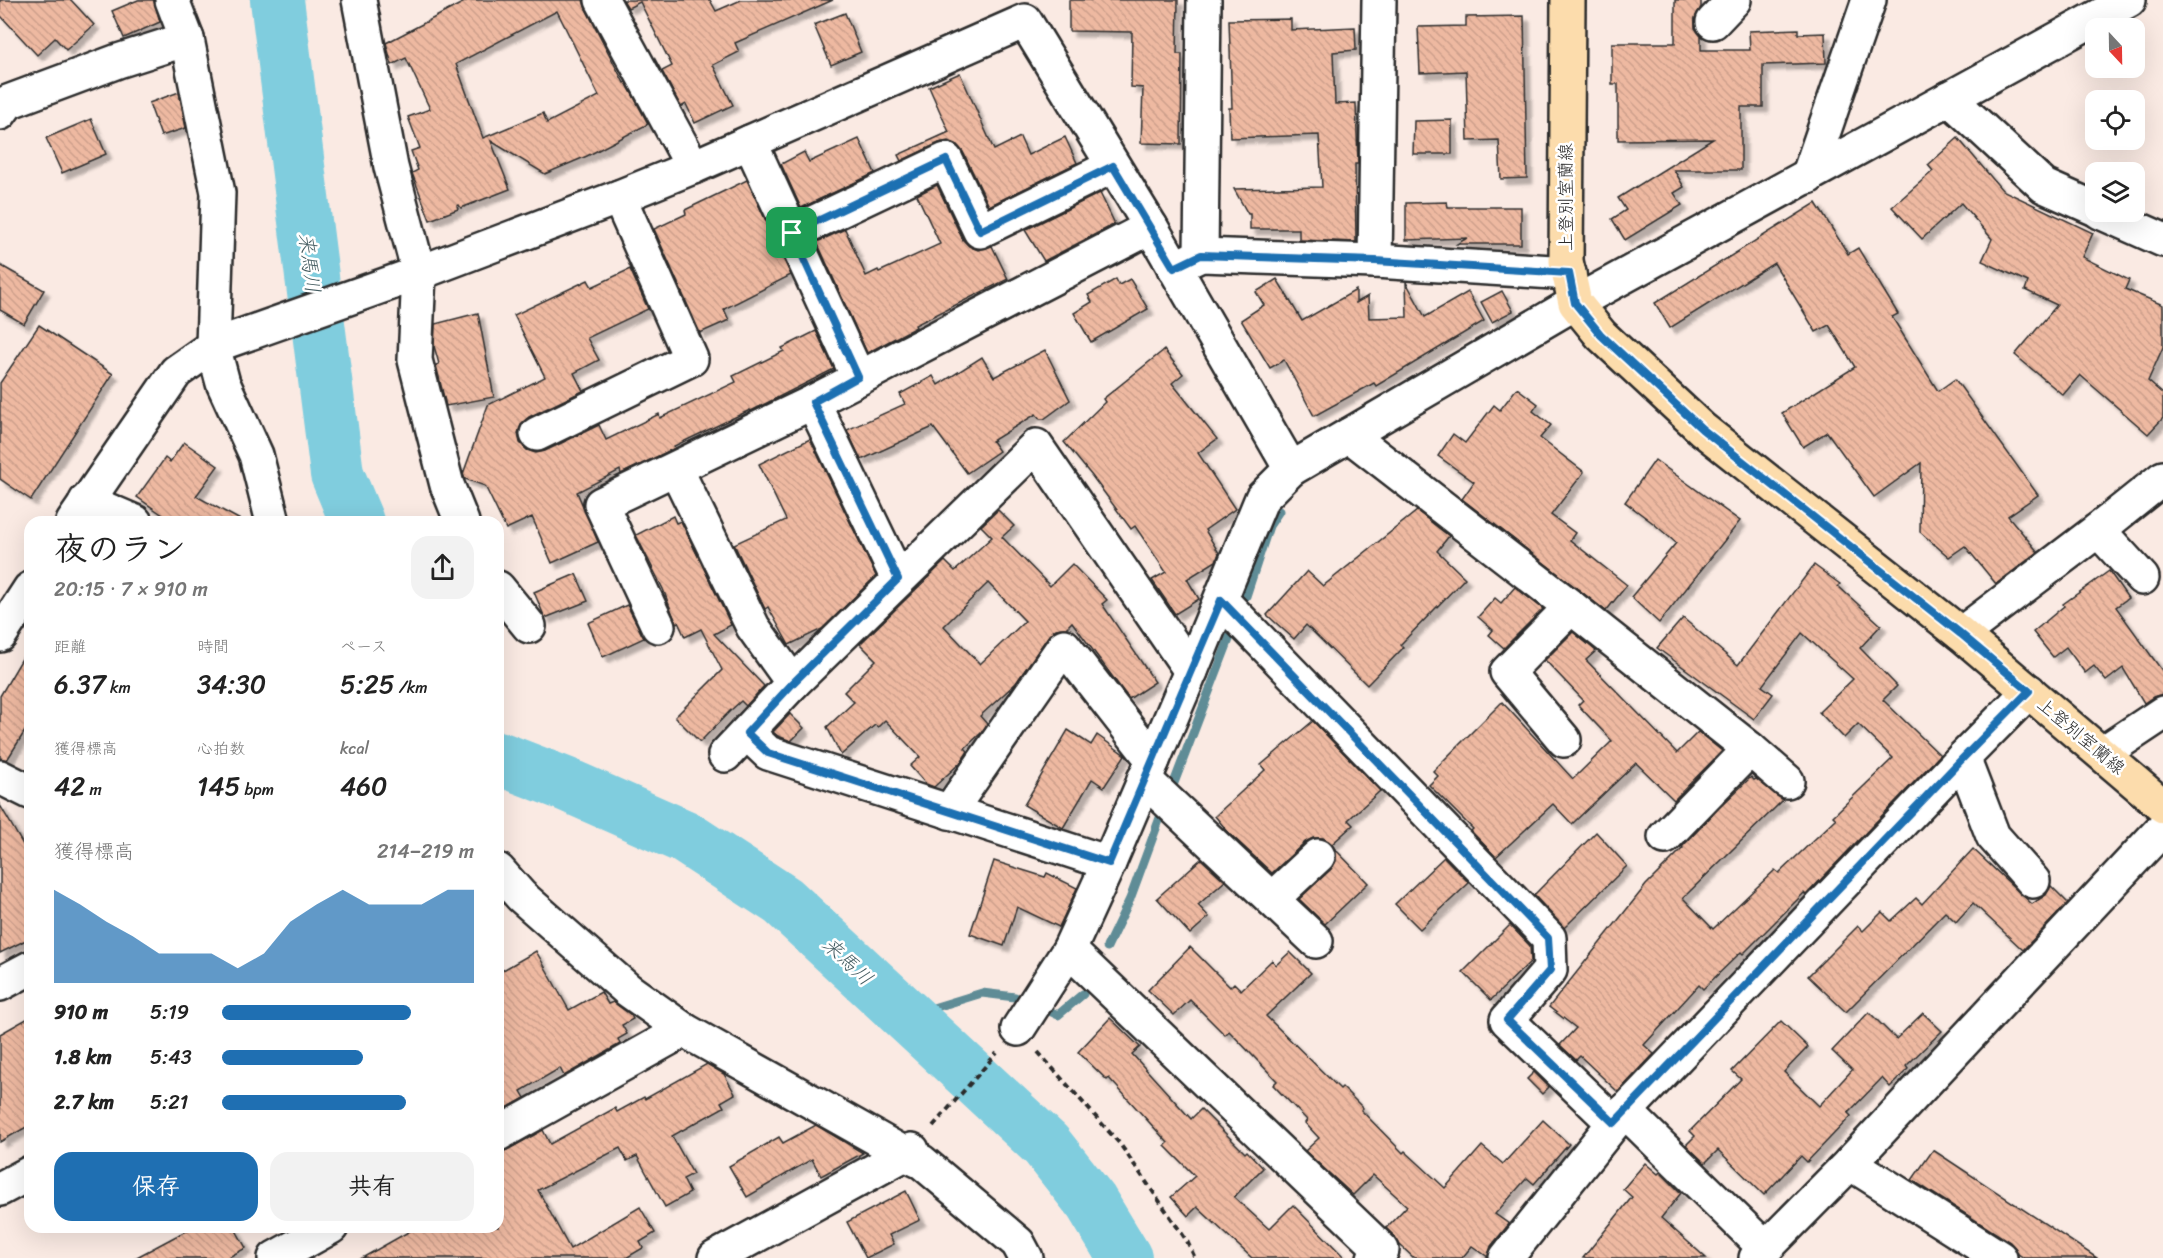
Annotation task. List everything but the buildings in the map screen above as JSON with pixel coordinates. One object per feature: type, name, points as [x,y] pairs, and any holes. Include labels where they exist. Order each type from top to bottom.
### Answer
[{"type":"main road","name":"上登別室蘭線","points":[[1568,0],[1566,261],[1572,288],[1601,335],[1702,429],[1961,634],[2163,806]]},
{"type":"street","points":[[172,0],[187,39],[218,193],[213,346],[223,382],[256,455],[271,516]]},
{"type":"street","points":[[359,0],[391,168],[407,277],[415,360],[447,485],[460,516]]},
{"type":"street","points":[[602,0],[693,167]]},
{"type":"street","points":[[1187,261],[1204,0]]},
{"type":"street","points":[[1375,261],[1379,0]]},
{"type":"street","points":[[1808,177],[1869,0]]},
{"type":"street","points":[[1009,1039],[1069,950],[1191,671],[1262,498],[1291,469],[1349,435],[1572,288],[1808,177],[2129,0]]},
{"type":"street","points":[[102,516],[80,512],[176,372],[213,346],[407,277],[693,167],[750,142],[1017,10],[1150,227],[1187,261],[1291,469]]},
{"type":"street","points":[[3,102],[187,39]]},
{"type":"street","points":[[1950,98],[2044,186],[2085,204]]},
{"type":"street","points":[[750,142],[858,377]]},
{"type":"street","points":[[792,233],[946,160],[980,231],[1113,166]]},
{"type":"street","points":[[537,434],[691,359],[619,197]]},
{"type":"street","points":[[2122,222],[2163,240]]},
{"type":"street","points":[[658,626],[601,504],[813,402],[1150,227]]},
{"type":"street","points":[[1187,261],[1375,261],[1572,288]]},
{"type":"street","points":[[813,402],[898,579]]},
{"type":"street","points":[[1349,435],[1571,607],[1787,781]]},
{"type":"street","points":[[1109,863],[736,744],[793,683],[1036,446],[1191,671]]},
{"type":"street","points":[[676,469],[753,627],[793,683]]},
{"type":"street","points":[[1961,634],[2163,478]]},
{"type":"street","points":[[2098,530],[2142,578]]},
{"type":"street","points":[[504,595],[529,626]]},
{"type":"street","points":[[0,635],[24,598]]},
{"type":"street","points":[[1221,600],[1548,938],[1550,970],[1507,1020],[1619,1117],[1761,1253],[1850,1162],[2163,828]]},
{"type":"street","points":[[1564,740],[1507,672],[1571,607]]},
{"type":"street","points":[[949,812],[1065,646],[1148,770],[1272,900],[1316,941]]},
{"type":"street","points":[[1506,1258],[1619,1117],[2029,691]]},
{"type":"street","points":[[2103,753],[2163,713]]},
{"type":"street","points":[[1665,837],[1750,749]]},
{"type":"street","points":[[1963,758],[1993,836],[2033,881]]},
{"type":"street","points":[[0,777],[24,789]]},
{"type":"street","points":[[1272,900],[1318,856]]},
{"type":"street","points":[[505,889],[628,990],[684,1030],[914,1145],[922,1162],[1018,1243],[1026,1258]]},
{"type":"street","points":[[1069,950],[1382,1250],[1374,1258]]},
{"type":"street","points":[[0,984],[24,971]]},
{"type":"street","points":[[504,1131],[684,1030]]},
{"type":"street","points":[[715,1258],[914,1145]]},
{"type":"street","points":[[1850,1162],[2000,1258]]},
{"type":"street","points":[[0,1189],[24,1176]]},
{"type":"street","points":[[275,1258],[320,1233]]},
{"type":"path","points":[[914,1145],[1009,1039],[1120,1144],[1187,1241],[1195,1258]]},
{"type":"waterway","name":"来馬川","points":[[277,0],[337,474],[354,516]]},
{"type":"waterway","points":[[1246,596],[1269,526],[1279,511]]},
{"type":"waterway","points":[[1174,783],[1230,637]]},
{"type":"waterway","name":"来馬川","points":[[504,760],[565,784],[685,837],[783,901],[1046,1145],[1091,1202],[1125,1258]]},
{"type":"waterway","points":[[1107,947],[1130,899],[1161,815]]},
{"type":"waterway","points":[[907,1016],[982,993],[1015,997]]},
{"type":"waterway","points":[[1043,1008],[1058,1015],[1083,994]]},
{"type":"route","points":[[946,160],[980,231],[1113,166],[1174,268],[1201,255],[1375,261],[1569,273],[1575,303],[1601,335],[1702,429],[1961,634],[2029,691],[1614,1123],[1507,1020],[1550,970],[1548,938],[1221,600],[1109,863],[768,753],[747,733],[793,683],[898,579],[813,402],[858,377],[792,233],[946,160]]}]
